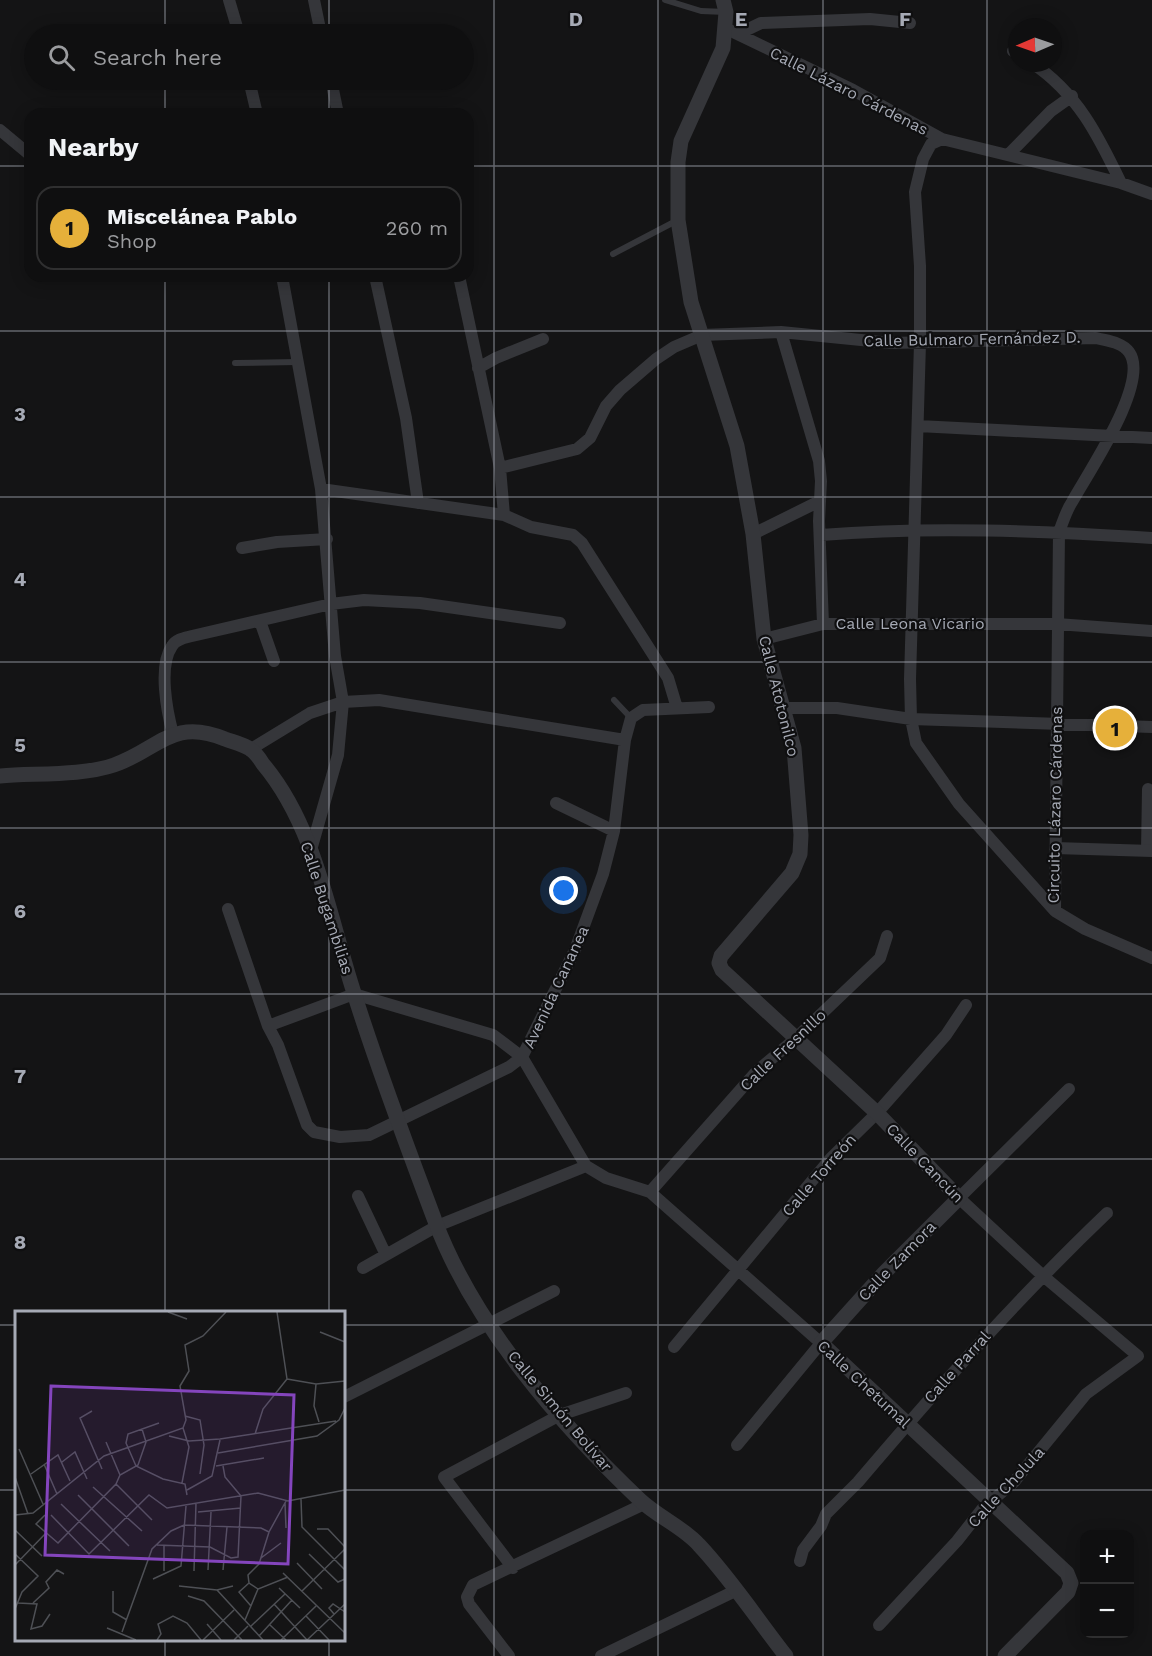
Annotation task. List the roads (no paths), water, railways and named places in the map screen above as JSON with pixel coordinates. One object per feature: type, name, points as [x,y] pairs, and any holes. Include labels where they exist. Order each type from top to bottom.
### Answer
[{"type":"street","points":[[229,0],[236,24]]},
{"type":"street","points":[[314,0],[319,24]]},
{"type":"street","name":"Calle Atotonilco","points":[[719,963],[721,956],[792,873],[800,854],[794,748],[764,639],[753,534],[737,446],[691,302],[678,220],[678,162],[681,141],[731,31],[724,6]]},
{"type":"street","points":[[731,31],[761,23],[870,19],[910,23]]},
{"type":"street","name":"Calle Lázaro Cárdenas","points":[[731,31],[853,90],[942,139]]},
{"type":"street","points":[[1045,72],[1072,96],[1107,153],[1121,183]]},
{"type":"street","points":[[251,90],[256,108]]},
{"type":"street","points":[[333,90],[337,108]]},
{"type":"street","points":[[1009,154],[1051,111],[1072,96]]},
{"type":"street","points":[[0,130],[24,150]]},
{"type":"street","points":[[942,139],[1121,183],[1152,194]]},
{"type":"street","name":"Calle Lázaro Cárdenas","points":[[920,343],[920,266],[915,192],[923,159],[932,144],[942,139]]},
{"type":"street","points":[[283,282],[321,489],[327,539],[335,656],[343,702],[338,755],[310,850]]},
{"type":"street","points":[[376,282],[406,418],[418,503]]},
{"type":"street","points":[[460,282],[500,468],[504,515]]},
{"type":"street","points":[[781,332],[819,461],[823,624]]},
{"type":"street","name":"Calle Bulmaro Fernández D.","points":[[702,335],[781,332],[863,342],[920,343],[1096,338],[1119,344],[1130,352]]},
{"type":"street","points":[[500,468],[577,449],[590,438],[606,406],[620,390],[656,359],[674,347],[702,335]]},
{"type":"street","points":[[478,369],[496,358],[543,339]]},
{"type":"street","name":"Circuito Lázaro Cárdenas","points":[[920,343],[911,719],[916,743],[959,804],[1055,911]]},
{"type":"street","name":"Circuito Lázaro Cárdenas","points":[[1055,911],[1059,532],[1070,504],[1112,435],[1131,388],[1134,364],[1130,352]]},
{"type":"street","points":[[918,426],[1152,438]]},
{"type":"street","points":[[321,489],[504,515],[531,527],[573,535],[582,543],[668,678],[677,708]]},
{"type":"street","points":[[753,534],[820,501]]},
{"type":"street","points":[[821,535],[914,530],[1059,532],[1152,538]]},
{"type":"street","points":[[242,548],[277,542],[327,539]]},
{"type":"street","points":[[172,734],[167,712],[165,675],[170,648],[177,641],[192,636],[331,603],[364,600],[420,603],[560,623]]},
{"type":"street","points":[[260,621],[274,661]]},
{"type":"street","name":"Calle Leona Vicario","points":[[764,639],[823,624],[914,622],[1058,624],[1152,632]]},
{"type":"street","points":[[251,749],[310,713],[343,702],[379,700],[625,740]]},
{"type":"street","points":[[631,718],[643,710],[709,707]]},
{"type":"street","points":[[783,708],[846,709],[911,719],[1056,722],[1152,727]]},
{"type":"street","name":"Avenida Cananea","points":[[268,1026],[284,1060],[301,1114],[314,1132],[339,1137],[362,1136],[399,1122],[509,1067],[522,1057],[582,933],[603,874],[614,831],[625,740],[631,718]]},
{"type":"street","name":"Calle Bugambilias","points":[[0,776],[90,770],[114,765],[172,734],[195,731],[212,734],[251,749],[282,786],[310,850],[354,994],[399,1122]]},
{"type":"street","points":[[1055,848],[1150,851],[1148,789]]},
{"type":"street","points":[[556,803],[614,831]]},
{"type":"street","points":[[228,909],[268,1026],[354,994],[493,1035],[522,1057],[586,1166],[606,1178],[650,1192]]},
{"type":"street","points":[[1055,911],[1084,929],[1152,958]]},
{"type":"street","name":"Calle Fresnillo","points":[[650,1192],[756,1071],[795,1039],[880,958],[887,936]]},
{"type":"street","name":"Calle Cancún","points":[[719,963],[722,970],[877,1113],[958,1198],[1042,1275],[1138,1356]]},
{"type":"street","name":"Calle Torreón","points":[[674,1347],[831,1158],[877,1113],[946,1035],[966,1005]]},
{"type":"street","name":"Calle Zamora","points":[[737,1445],[884,1273],[1070,1089]]},
{"type":"street","name":"Calle Simón Bolívar","points":[[399,1122],[437,1226],[463,1280],[489,1324],[560,1415],[604,1465],[644,1504],[698,1543],[786,1656]]},
{"type":"street","points":[[363,1268],[437,1226],[586,1166]]},
{"type":"street","name":"Calle Chetumal","points":[[650,1192],[992,1500],[1067,1573],[1071,1583],[1068,1592],[1005,1656]]},
{"type":"street","points":[[358,1197],[386,1253]]},
{"type":"street","name":"Calle Parral","points":[[800,1561],[803,1550],[821,1526],[826,1514],[969,1353],[1042,1275],[1107,1213]]},
{"type":"street","points":[[345,1396],[554,1291]]},
{"type":"street","name":"Calle Cholula","points":[[879,1625],[992,1500],[1014,1482],[1086,1394],[1138,1356]]},
{"type":"street","points":[[513,1568],[444,1477],[560,1415],[626,1393]]},
{"type":"street","points":[[509,1656],[469,1604],[467,1597],[473,1585],[644,1504]]},
{"type":"street","points":[[601,1656],[735,1591]]},
{"type":"lane","points":[[665,0],[701,11],[724,6]]},
{"type":"lane","points":[[613,254],[678,220]]},
{"type":"lane","points":[[235,363],[297,362]]},
{"type":"lane","points":[[614,700],[631,718]]},
{"type":"place","name":"Miscelánea Pablo","points":[[1115,728]]}]
